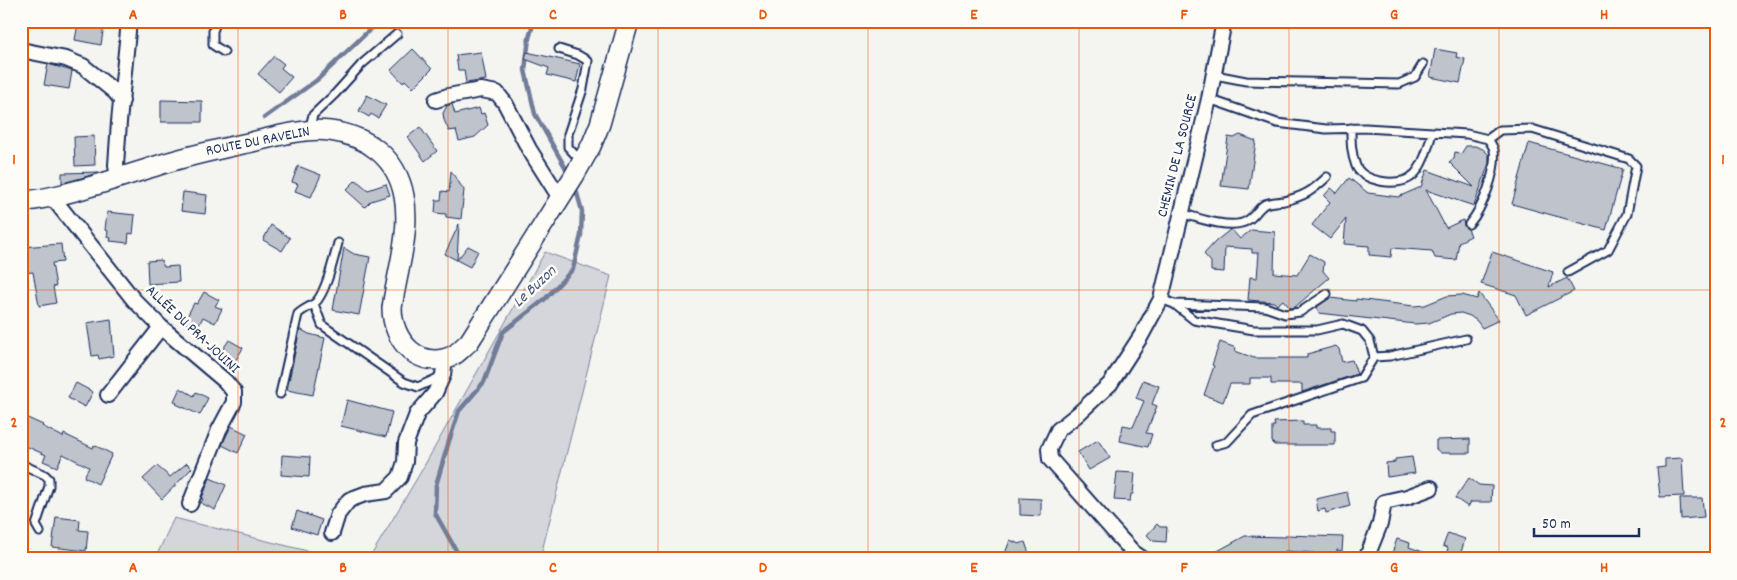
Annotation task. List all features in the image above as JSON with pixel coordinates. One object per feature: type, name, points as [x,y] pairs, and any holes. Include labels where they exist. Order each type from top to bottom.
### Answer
[{"type":"main road","points":[[444,367],[469,342],[570,181],[600,124],[630,21]]},
{"type":"main road","name":"ROUTE DU RAVELIN","points":[[21,202],[52,197],[118,179],[189,156],[309,130],[330,131],[364,140],[385,155],[394,167],[404,194],[406,221],[394,295],[392,319],[394,325],[405,347],[422,357],[434,359],[444,367]]},
{"type":"street","points":[[118,179],[117,157],[129,21]]},
{"type":"street","name":"CHEMIN DE LA SOURCE","points":[[1143,559],[1134,553],[1119,537],[1050,459],[1049,449],[1058,430],[1110,384],[1141,336],[1161,299],[1215,75],[1224,21]]},
{"type":"street","points":[[21,50],[66,59],[84,66],[115,92],[122,101]]},
{"type":"street","points":[[436,100],[480,90],[497,93],[505,103],[529,149],[570,181]]},
{"type":"street","name":"ALLÉE DU PRA-JOUINI","points":[[52,197],[134,300],[161,327],[225,381],[234,392],[234,402],[219,430],[190,504]]},
{"type":"street","points":[[108,395],[161,327]]},
{"type":"street","points":[[332,533],[338,514],[349,500],[365,494],[386,490],[400,477],[405,462],[406,443],[417,414],[435,393],[444,367]]},
{"type":"street","points":[[1366,559],[1380,524],[1384,502],[1431,488]]},
{"type":"lane","points":[[217,21],[213,31],[213,45],[224,52]]},
{"type":"lane","points":[[309,130],[313,115],[362,64],[397,34]]},
{"type":"lane","points":[[559,48],[588,61],[583,89],[568,134],[570,181]]},
{"type":"lane","points":[[1215,75],[1246,81],[1399,84],[1415,77],[1423,64]]},
{"type":"lane","points":[[1209,99],[1277,123],[1326,128],[1467,134],[1488,139],[1494,148],[1487,195],[1469,224]]},
{"type":"lane","points":[[1351,128],[1351,151],[1357,168],[1373,180],[1393,183],[1412,177],[1426,156],[1432,132]]},
{"type":"lane","points":[[1488,139],[1500,130],[1532,129],[1629,159],[1636,166],[1627,214],[1608,250],[1568,272]]},
{"type":"lane","points":[[1181,213],[1210,222],[1240,224],[1249,220],[1258,209],[1266,204],[1309,194],[1327,177]]},
{"type":"lane","points":[[280,394],[298,314],[305,307],[314,304],[324,288],[338,243]]},
{"type":"lane","points":[[1174,304],[1265,307],[1285,314],[1300,312],[1327,294]]},
{"type":"lane","points":[[1161,299],[1174,304],[1194,320],[1254,330],[1317,330],[1343,324],[1362,331],[1370,341],[1374,356],[1361,378],[1252,415],[1227,442],[1216,445]]},
{"type":"lane","points":[[314,304],[322,324],[404,382],[418,387],[444,367]]},
{"type":"lane","points":[[1374,356],[1390,356],[1466,338]]},
{"type":"lane","points":[[21,464],[46,475],[49,479],[49,486],[36,525],[40,532]]},
{"type":"shaded area","points":[[545,252],[611,276],[540,559],[369,559],[419,475]]},
{"type":"shaded area","points":[[174,518],[340,559],[155,559]]},
{"type":"building","points":[[91,22],[104,25],[101,45],[75,40],[78,24],[91,26]]},
{"type":"building","points":[[413,49],[432,69],[413,88],[405,80],[403,83],[391,70]]},
{"type":"building","points":[[1435,49],[1457,53],[1456,57],[1465,59],[1460,83],[1430,77]]},
{"type":"building","points":[[481,52],[486,80],[466,83],[464,70],[458,70],[456,55]]},
{"type":"building","points":[[527,52],[580,64],[576,82],[547,75],[549,68],[525,59]]},
{"type":"building","points":[[274,56],[284,64],[281,68],[292,77],[279,92],[258,74]]},
{"type":"building","points":[[48,64],[72,71],[69,89],[44,85]]},
{"type":"building","points":[[367,95],[386,105],[378,118],[371,114],[369,117],[359,111]]},
{"type":"building","points":[[161,100],[202,101],[202,122],[161,122]]},
{"type":"building","points":[[452,104],[455,114],[479,108],[481,114],[484,113],[488,125],[475,137],[459,141],[456,130],[449,131],[444,120],[443,113],[447,106]]},
{"type":"building","points":[[420,127],[437,151],[425,161],[408,137]]},
{"type":"building","points":[[1240,135],[1256,141],[1249,189],[1221,186],[1228,137],[1234,138]]},
{"type":"building","points":[[94,136],[95,165],[75,166],[74,137]]},
{"type":"building","points":[[1529,143],[1623,169],[1606,230],[1512,204]]},
{"type":"building","points":[[1466,146],[1475,146],[1483,149],[1489,155],[1489,163],[1474,206],[1426,190],[1446,228],[1463,220],[1464,226],[1468,229],[1471,236],[1459,242],[1456,260],[1435,258],[1432,251],[1392,248],[1391,257],[1369,255],[1369,246],[1344,244],[1346,219],[1330,239],[1312,225],[1330,202],[1324,196],[1331,188],[1337,193],[1349,178],[1368,193],[1398,197],[1421,187],[1427,170],[1474,187],[1449,162],[1454,158],[1455,152],[1461,154]]},
{"type":"building","points":[[298,166],[321,175],[311,197],[295,191],[298,184],[292,182]]},
{"type":"building","points":[[451,171],[464,190],[461,219],[435,213],[436,200],[441,200],[442,191],[449,192]]},
{"type":"building","points":[[99,172],[85,177],[62,183],[62,173]]},
{"type":"building","points":[[356,180],[368,190],[386,184],[390,195],[371,201],[365,207],[346,190]]},
{"type":"building","points":[[183,192],[207,195],[205,214],[181,211]]},
{"type":"building","points":[[107,212],[135,215],[133,234],[129,233],[128,243],[110,241],[111,238],[107,237],[108,231],[105,230]]},
{"type":"building","points":[[459,224],[457,260],[468,246],[478,251],[470,267],[445,254]]},
{"type":"building","points":[[271,225],[290,238],[282,251],[263,240]]},
{"type":"building","points":[[1231,229],[1240,239],[1251,230],[1275,232],[1274,273],[1297,275],[1310,254],[1324,262],[1323,271],[1329,278],[1295,307],[1290,308],[1283,300],[1277,305],[1274,302],[1248,300],[1250,277],[1257,278],[1259,253],[1252,253],[1252,249],[1225,247],[1224,272],[1211,271],[1211,262],[1204,254]]},
{"type":"building","points":[[61,244],[63,262],[52,263],[56,286],[53,287],[56,303],[39,306],[33,272],[21,273],[21,247]]},
{"type":"building","points":[[344,248],[354,254],[370,257],[359,315],[333,310]]},
{"type":"building","points":[[1492,252],[1553,272],[1549,287],[1567,278],[1574,291],[1526,315],[1516,295],[1481,284]]},
{"type":"building","points":[[161,260],[164,267],[178,266],[179,282],[148,284],[147,261]]},
{"type":"building","points":[[204,292],[219,300],[215,306],[222,309],[215,323],[203,317],[197,329],[184,322],[194,303],[197,304]]},
{"type":"building","points":[[1479,293],[1499,320],[1482,328],[1470,316],[1461,313],[1451,314],[1429,323],[1415,324],[1319,313],[1317,307],[1330,298],[1414,306],[1425,305],[1447,296],[1462,295],[1477,299]]},
{"type":"building","points":[[111,319],[114,356],[99,359],[98,355],[92,356],[87,323]]},
{"type":"building","points":[[300,329],[309,334],[325,338],[313,395],[287,390]]},
{"type":"building","points":[[229,340],[243,348],[234,363],[219,355]]},
{"type":"building","points":[[1220,342],[1236,348],[1235,351],[1254,358],[1307,358],[1307,354],[1336,346],[1339,349],[1342,362],[1352,360],[1357,374],[1302,392],[1302,384],[1271,384],[1271,378],[1250,378],[1250,384],[1230,384],[1223,402],[1204,395]]},
{"type":"building","points":[[1143,380],[1159,386],[1152,404],[1157,406],[1146,433],[1152,434],[1148,447],[1120,441],[1123,425],[1133,427],[1144,401],[1136,398]]},
{"type":"building","points":[[76,383],[93,392],[85,407],[68,398]]},
{"type":"building","points":[[180,388],[194,396],[196,392],[208,398],[200,415],[176,404],[174,401]]},
{"type":"building","points":[[347,400],[392,412],[386,437],[341,426]]},
{"type":"building","points":[[21,415],[63,437],[64,434],[93,448],[94,445],[112,454],[98,484],[84,477],[89,467],[63,454],[57,467],[43,461],[46,455],[21,444]]},
{"type":"building","points":[[1303,421],[1303,425],[1316,425],[1316,428],[1331,428],[1331,431],[1335,431],[1335,445],[1274,445],[1272,442],[1272,426],[1275,426],[1274,422]]},
{"type":"building","points":[[231,426],[247,434],[238,453],[222,445]]},
{"type":"building","points":[[1470,439],[1470,453],[1441,453],[1436,449],[1436,440]]},
{"type":"building","points":[[1098,440],[1110,458],[1089,470],[1078,452]]},
{"type":"building","points":[[282,455],[310,457],[309,477],[281,475]]},
{"type":"building","points":[[1412,457],[1415,473],[1387,477],[1386,463],[1395,462],[1395,459]]},
{"type":"building","points":[[1682,458],[1684,496],[1660,497],[1657,468],[1665,467],[1665,459]]},
{"type":"building","points":[[187,463],[192,468],[162,499],[143,479],[157,466],[170,477]]},
{"type":"building","points":[[1117,472],[1135,473],[1133,494],[1131,494],[1130,501],[1114,500]]},
{"type":"building","points":[[210,478],[226,485],[215,510],[201,503]]},
{"type":"building","points":[[1469,478],[1479,485],[1492,486],[1491,502],[1471,502],[1468,507],[1455,498]]},
{"type":"building","points":[[1347,492],[1350,506],[1326,513],[1325,509],[1318,511],[1316,499]]},
{"type":"building","points":[[1020,498],[1041,499],[1041,516],[1020,515]]},
{"type":"building","points":[[1680,498],[1702,498],[1704,517],[1681,519]]},
{"type":"building","points":[[297,511],[322,520],[317,535],[292,527]]},
{"type":"building","points":[[56,517],[80,520],[79,530],[88,531],[86,551],[52,547]]},
{"type":"building","points":[[1157,524],[1160,527],[1167,527],[1166,542],[1153,541],[1147,535]]},
{"type":"building","points":[[1448,533],[1465,539],[1459,559],[1446,555],[1448,548],[1443,546]]},
{"type":"building","points":[[1286,535],[1343,537],[1342,551],[1337,550],[1337,555],[1314,555],[1314,553],[1285,551],[1284,555],[1264,553],[1212,554],[1245,536],[1286,537]]},
{"type":"building","points":[[1397,539],[1410,543],[1409,547],[1437,557],[1436,559],[1390,559]]},
{"type":"building","points":[[1010,540],[1019,544],[1025,542],[1031,559],[1003,559]]},
{"type":"waterway","points":[[264,118],[317,80],[379,21]]},
{"type":"waterway","name":"Le Buzon","points":[[534,21],[529,38],[525,70],[535,114],[569,174]]},
{"type":"waterway","name":"Le Buzon","points":[[455,559],[457,552],[435,513],[436,485],[449,441],[459,411],[484,382],[503,332],[545,299],[573,269],[581,235],[582,211],[575,186]]}]
